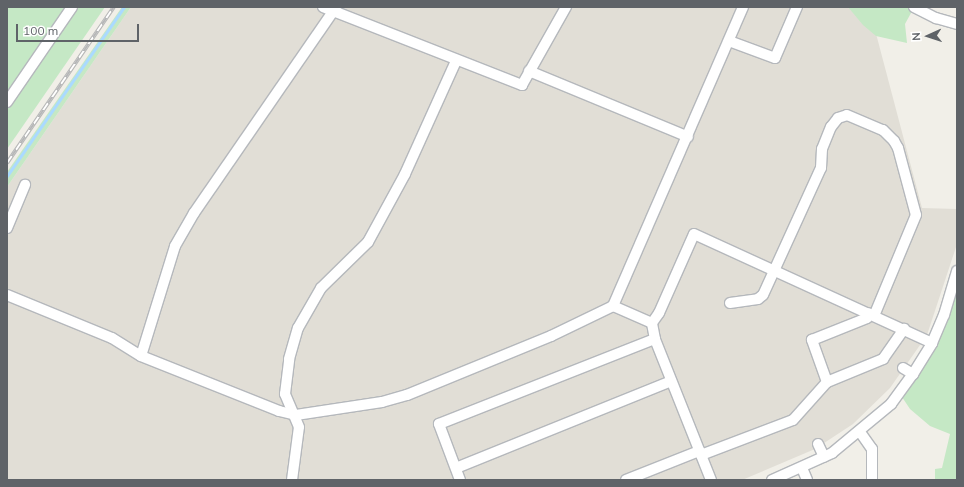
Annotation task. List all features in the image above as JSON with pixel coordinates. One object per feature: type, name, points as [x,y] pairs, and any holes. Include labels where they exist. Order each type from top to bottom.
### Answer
[{"type":"street","points":[[7,102],[72,7]]},
{"type":"street","points":[[323,7],[335,9],[456,61],[522,85],[566,7]]},
{"type":"street","points":[[7,295],[112,338],[141,356],[279,411],[296,415],[382,402],[407,395],[551,336],[613,306],[744,7]]},
{"type":"street","points":[[729,41],[775,58],[797,7]]},
{"type":"street","points":[[914,7],[936,18],[957,24]]},
{"type":"street","points":[[141,356],[175,246],[198,208],[335,9]]},
{"type":"street","points":[[292,480],[299,437],[296,415],[286,399],[286,380],[293,343],[303,315],[329,278],[368,242],[405,174],[456,61]]},
{"type":"street","points":[[529,72],[688,137]]},
{"type":"street","points":[[730,303],[761,298],[821,168],[822,149],[831,127],[842,115],[859,119],[886,132],[898,148],[916,215],[871,314],[867,318],[812,340],[827,382]]},
{"type":"street","points":[[7,228],[25,185]]},
{"type":"street","points":[[711,480],[655,339],[652,323],[659,313],[694,234],[932,343]]},
{"type":"street","points":[[772,480],[824,457],[860,432],[891,404],[913,374],[932,343],[944,315],[957,271]]},
{"type":"street","points":[[613,306],[652,323]]},
{"type":"street","points":[[626,480],[792,420],[827,382],[883,360],[904,329]]},
{"type":"street","points":[[460,480],[439,424],[655,339]]},
{"type":"street","points":[[903,368],[913,374]]},
{"type":"street","points":[[456,468],[672,381]]},
{"type":"street","points":[[860,432],[872,449],[872,480]]},
{"type":"street","points":[[818,444],[824,457]]},
{"type":"street","points":[[802,468],[807,480]]},
{"type":"shaded area","points":[[131,7],[869,7],[922,208],[957,209],[957,244],[927,335],[890,388],[853,424],[815,449],[742,480],[7,480],[7,187]]},
{"type":"green space","points":[[7,7],[105,7],[7,149]]},
{"type":"green space","points":[[122,7],[131,7],[7,187],[7,172]]},
{"type":"green space","points":[[848,7],[910,7],[911,13],[905,24],[907,43],[876,36],[863,25]]},
{"type":"green space","points":[[957,283],[957,480],[935,480],[935,469],[942,468],[950,434],[930,426],[910,409],[902,397]]},
{"type":"waterway","points":[[7,176],[124,7]]},
{"type":"railway","points":[[7,163],[114,7]]}]
